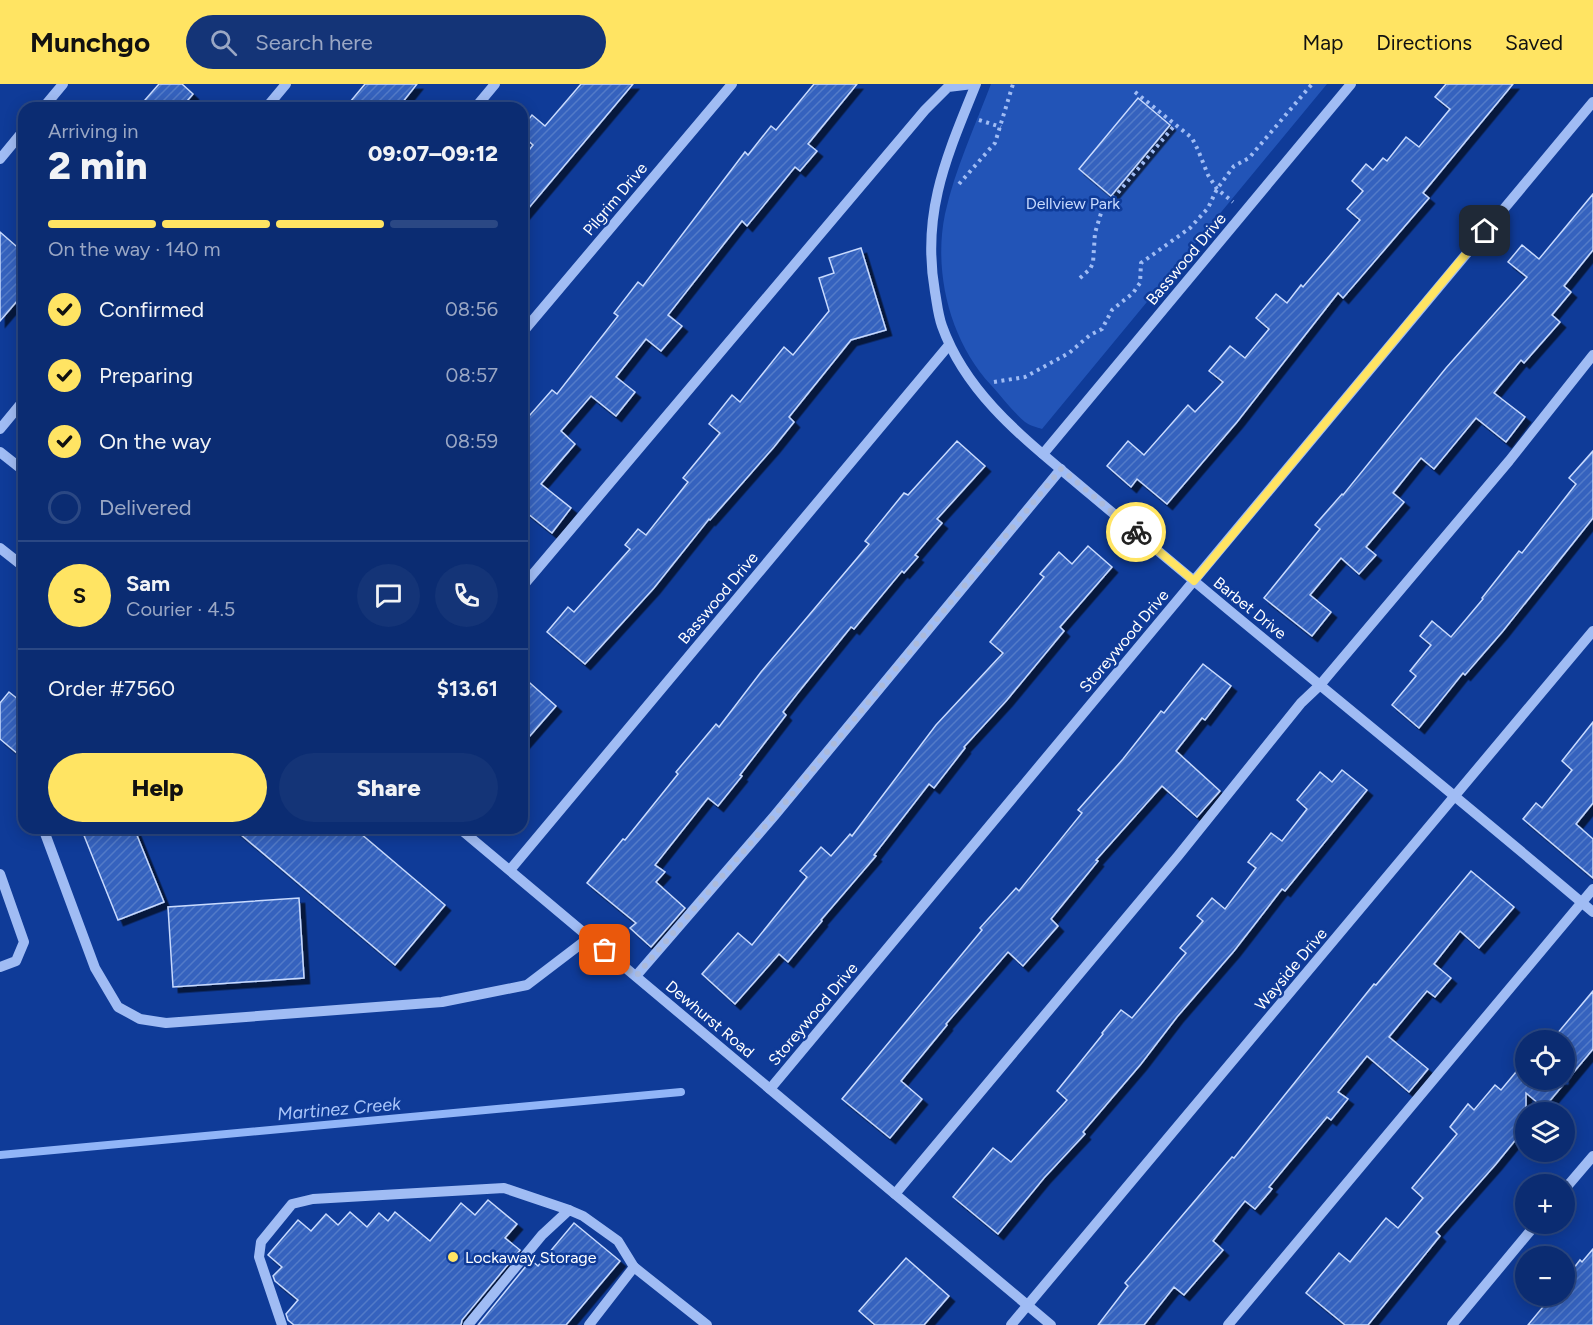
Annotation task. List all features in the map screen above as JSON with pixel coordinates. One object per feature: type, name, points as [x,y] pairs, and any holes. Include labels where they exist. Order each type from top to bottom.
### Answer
[{"type":"street","points":[[48,102],[63,84]]},
{"type":"street","points":[[271,102],[286,84]]},
{"type":"street","points":[[480,102],[495,84]]},
{"type":"street","name":"Pilgrim Drive","points":[[528,326],[732,84]]},
{"type":"street","points":[[528,580],[925,110],[948,87],[975,84]]},
{"type":"street","name":"Barbet Drive","points":[[975,84],[942,170],[931,222],[932,273],[940,322],[949,345],[968,378],[999,416],[1043,454],[1593,912]]},
{"type":"street","name":"Basswood Drive","points":[[1043,454],[1351,84]]},
{"type":"street","name":"Storeywood Drive","points":[[770,1089],[1593,102]]},
{"type":"street","points":[[0,159],[18,137]]},
{"type":"street","name":"Basswood Drive","points":[[510,870],[949,345]]},
{"type":"street","points":[[895,1194],[1178,856],[1301,703],[1320,685],[1509,461],[1593,355]]},
{"type":"street","points":[[0,429],[18,407]]},
{"type":"street","points":[[0,452],[18,466]]},
{"type":"street","points":[[636,976],[775,815],[1061,469]]},
{"type":"street","points":[[0,548],[18,562]]},
{"type":"street","name":"Wayside Drive","points":[[1011,1325],[1593,631]]},
{"type":"street","points":[[45,834],[95,968],[118,1006],[140,1019],[166,1023],[442,1002],[527,985],[590,937]]},
{"type":"street","name":"Dewhurst Road","points":[[466,834],[1051,1325]]},
{"type":"street","points":[[0,874],[24,942],[16,961],[0,967]]},
{"type":"street","points":[[1228,1325],[1593,889]]},
{"type":"street","points":[[1575,1177],[1593,1156]]},
{"type":"street","points":[[282,1325],[259,1257],[261,1242],[292,1204],[313,1199],[504,1188],[583,1216],[618,1241],[634,1267],[707,1325]]},
{"type":"street","points":[[468,1325],[542,1235],[569,1210]]},
{"type":"street","points":[[1452,1325],[1528,1234]]},
{"type":"street","points":[[589,1325],[634,1267]]},
{"type":"path","points":[[955,194],[959,184],[995,143],[1013,84]]},
{"type":"path","points":[[988,375],[994,382],[1025,377],[1069,353],[1090,335],[1102,329],[1112,310],[1133,293],[1140,284],[1141,263],[1190,228],[1208,208],[1217,189],[1234,166],[1249,158],[1312,84]]},
{"type":"path","points":[[1136,92],[1192,138],[1208,175],[1217,189],[1244,213]]},
{"type":"path","points":[[1080,278],[1093,263],[1095,233],[1101,213],[1175,124]]},
{"type":"green space","name":"Dellview Park","points":[[991,84],[1327,84],[1042,429],[1025,422],[977,367],[955,327],[943,282],[942,236],[949,197]]},
{"type":"building","points":[[159,84],[182,84],[193,94],[186,102],[143,102]]},
{"type":"building","points":[[365,84],[417,84],[403,102],[350,102]]},
{"type":"building","points":[[581,84],[633,84],[528,209],[528,151],[533,145],[528,140],[528,120],[532,115],[545,126]]},
{"type":"building","points":[[814,84],[857,84],[808,144],[817,151],[800,171],[795,167],[747,226],[742,221],[668,315],[682,326],[661,351],[646,339],[616,377],[635,392],[616,416],[591,396],[561,431],[575,444],[541,484],[571,508],[552,533],[528,514],[528,417],[552,390],[557,394],[618,316],[614,313],[638,282],[643,286],[745,152],[748,155],[771,126],[776,130]]},
{"type":"building","points":[[1446,84],[1513,84],[1423,193],[1429,198],[1343,298],[1338,293],[1237,422],[1167,504],[1137,479],[1131,487],[1107,466],[1128,441],[1144,455],[1188,405],[1195,412],[1223,382],[1209,371],[1230,346],[1245,358],[1269,329],[1256,318],[1276,294],[1287,303],[1360,220],[1347,209],[1363,191],[1352,181],[1366,164],[1373,170],[1383,158],[1387,161],[1406,137],[1419,147],[1450,109],[1435,97]]},
{"type":"building","points":[[1138,98],[1170,125],[1111,196],[1079,169]]},
{"type":"building","points":[[1593,194],[1593,250],[1564,286],[1571,292],[1552,315],[1560,322],[1524,363],[1521,360],[1494,393],[1525,417],[1506,442],[1476,418],[1434,469],[1421,458],[1393,493],[1404,502],[1366,547],[1376,555],[1359,574],[1341,558],[1310,595],[1331,612],[1312,636],[1264,598],[1320,529],[1315,525],[1343,495],[1446,368],[1527,277],[1508,262],[1522,245],[1539,259]]},
{"type":"building","points":[[0,232],[18,248],[18,300],[0,321]]},
{"type":"building","points":[[861,248],[886,330],[851,340],[789,417],[794,422],[774,447],[709,519],[654,588],[585,664],[547,632],[568,607],[574,612],[630,549],[625,545],[638,529],[646,535],[688,482],[683,478],[720,433],[709,424],[732,395],[740,402],[784,347],[793,355],[829,311],[819,278],[834,273],[829,258]]},
{"type":"building","points":[[957,441],[985,466],[937,519],[942,523],[915,555],[918,557],[904,573],[902,571],[854,629],[851,627],[797,694],[783,712],[786,715],[718,806],[708,798],[655,865],[665,872],[656,882],[685,908],[651,947],[630,928],[636,923],[587,883],[678,774],[676,772],[716,724],[719,727],[761,672],[869,544],[865,541],[904,493],[908,495]]},
{"type":"building","points":[[1593,451],[1593,518],[1503,631],[1465,675],[1463,673],[1419,728],[1392,705],[1416,676],[1410,671],[1431,645],[1420,636],[1432,621],[1451,637],[1519,551],[1522,553],[1576,484],[1569,478]]},
{"type":"building","points":[[1088,546],[1112,567],[1060,627],[1064,631],[1007,700],[964,747],[934,788],[929,784],[874,855],[876,856],[788,962],[779,954],[735,1004],[702,974],[738,933],[752,945],[807,877],[800,871],[821,847],[831,856],[850,834],[852,836],[936,725],[1003,653],[990,642],[1044,577],[1040,574],[1059,552],[1072,564]]},
{"type":"building","points":[[1203,664],[1231,686],[1205,720],[1202,718],[1176,751],[1220,791],[1197,817],[1162,786],[1096,860],[1098,861],[1051,919],[1058,926],[1023,966],[1008,952],[901,1081],[922,1099],[890,1138],[842,1099],[982,930],[980,928],[1016,888],[1019,891],[1082,813],[1078,810],[1161,711],[1164,713]]},
{"type":"building","points":[[528,681],[556,706],[528,738]]},
{"type":"building","points":[[9,692],[18,699],[18,754],[0,739],[0,703]]},
{"type":"building","points":[[1593,722],[1593,803],[1576,824],[1593,839],[1593,878],[1523,819],[1536,803],[1542,808],[1572,770],[1562,761]]},
{"type":"building","points":[[1342,770],[1367,790],[1285,891],[1282,889],[1234,951],[1177,1017],[1141,1064],[1083,1132],[1085,1134],[1044,1178],[998,1234],[953,1197],[993,1148],[1011,1162],[1067,1100],[1057,1091],[1121,1010],[1132,1018],[1186,953],[1180,948],[1203,921],[1197,916],[1212,898],[1225,909],[1256,868],[1248,862],[1271,833],[1282,841],[1307,809],[1297,800],[1320,772],[1332,782]]},
{"type":"building","points":[[83,834],[136,834],[164,902],[118,920]]},
{"type":"building","points":[[240,834],[361,834],[445,905],[395,965]]},
{"type":"building","points":[[1471,871],[1514,907],[1479,948],[1460,931],[1434,964],[1451,978],[1435,997],[1427,991],[1389,1037],[1428,1069],[1409,1092],[1367,1056],[1338,1092],[1348,1099],[1331,1120],[1327,1117],[1269,1187],[1272,1189],[1255,1209],[1245,1201],[1213,1241],[1223,1250],[1184,1295],[1174,1287],[1144,1325],[1098,1325],[1128,1286],[1125,1283],[1232,1157],[1234,1158],[1374,984],[1376,985]]},
{"type":"building","points":[[299,898],[304,978],[173,987],[168,907]]},
{"type":"building","points":[[1593,991],[1593,1049],[1575,1071],[1575,1030],[1560,1030]]},
{"type":"building","points":[[1515,1073],[1515,1090],[1559,1090],[1549,1102],[1537,1102],[1526,1093],[1526,1102],[1515,1102],[1515,1141],[1436,1232],[1440,1236],[1368,1325],[1345,1325],[1306,1293],[1339,1253],[1350,1262],[1386,1218],[1398,1228],[1423,1198],[1412,1188],[1457,1134],[1450,1127],[1468,1104],[1474,1110],[1495,1085],[1501,1090]]},
{"type":"building","points":[[488,1200],[517,1224],[505,1238],[520,1250],[462,1320],[461,1325],[294,1325],[288,1320],[286,1314],[298,1300],[275,1281],[273,1276],[282,1267],[268,1255],[298,1220],[311,1231],[326,1214],[338,1225],[350,1212],[367,1227],[379,1213],[388,1221],[395,1212],[430,1241],[461,1203],[475,1215]]},
{"type":"building","points":[[574,1223],[620,1261],[566,1325],[478,1325],[531,1260],[538,1266]]},
{"type":"building","points":[[1593,1249],[1593,1325],[1528,1325],[1544,1306],[1575,1306],[1575,1267],[1580,1260],[1582,1262]]},
{"type":"building","points":[[906,1258],[949,1296],[924,1325],[875,1325],[859,1311]]},
{"type":"waterway","name":"Martinez Creek","points":[[0,1155],[681,1092]]},
{"type":"way so far","points":[[605,950],[636,976],[775,815],[1061,469],[1136,532]]},
{"type":"place","name":"Lockaway Storage","points":[[453,1257]]},
{"type":"route","points":[[1136,532],[1194,581],[1485,231]]}]
